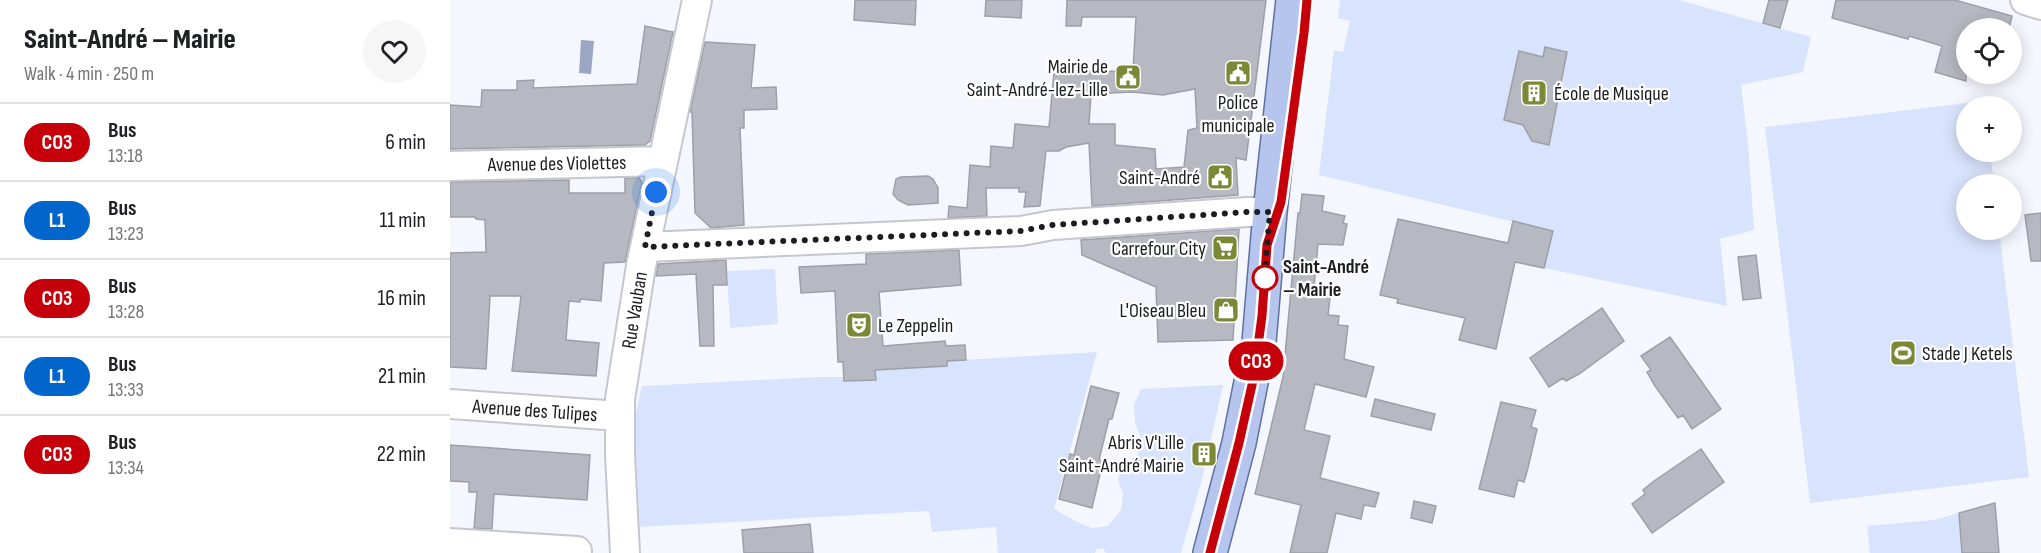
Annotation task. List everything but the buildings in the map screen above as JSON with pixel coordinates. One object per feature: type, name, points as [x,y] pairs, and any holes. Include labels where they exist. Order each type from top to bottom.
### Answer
[{"type":"main road","points":[[1210,553],[1254,376],[1293,0]]},
{"type":"street","name":"Rue Vauban","points":[[625,553],[620,399],[645,247],[697,0]]},
{"type":"street","points":[[2025,0],[2041,4]]},
{"type":"street","name":"Avenue des Violettes","points":[[450,165],[663,161]]},
{"type":"street","points":[[645,247],[1021,231],[1077,224],[1270,212]]},
{"type":"street","name":"Avenue des Tulipes","points":[[450,405],[619,416]]},
{"type":"street","points":[[450,543],[577,551]]},
{"type":"shaded area","points":[[1340,0],[1679,0],[1811,37],[1803,72],[1741,85],[1754,230],[1720,239],[1727,306],[1544,268],[1552,231],[1319,175],[1334,50],[1343,52],[1350,21],[1338,18]]},
{"type":"shaded area","points":[[581,40],[594,41],[591,74],[579,73]]},
{"type":"shaded area","name":"Stade J Ketels","points":[[1956,104],[1956,162],[1991,162],[1993,174],[1956,174],[1956,240],[2000,240],[2029,477],[1810,503],[1765,127]]},
{"type":"shaded area","points":[[775,269],[778,324],[730,328],[727,271]]},
{"type":"shaded area","points":[[1097,352],[1054,509],[1092,528],[1108,526],[1121,510],[1123,494],[1118,480],[1121,467],[1138,454],[1141,438],[1135,423],[1134,405],[1141,389],[1223,385],[1202,479],[1181,553],[1106,553],[1103,548],[1097,549],[1095,553],[998,553],[996,527],[932,532],[929,511],[640,527],[634,421],[642,386],[820,377],[843,377],[844,381],[875,380],[875,370],[947,366],[947,361]]},
{"type":"shaded area","points":[[1959,513],[1962,553],[1870,553],[1867,526],[1934,520]]},
{"type":"bus line","name":"CO3","points":[[1210,553],[1254,376],[1262,316],[1267,245],[1281,202],[1307,0]]},
{"type":"place","name":"Police municipale","points":[[1238,73]]},
{"type":"place","name":"Mairie de Saint-André-lez-Lille","points":[[1128,77]]},
{"type":"place","name":"École de Musique","points":[[1534,93]]},
{"type":"place","name":"Saint-André","points":[[1220,177]]},
{"type":"place","name":"Carrefour City","points":[[1225,248]]},
{"type":"place","name":"Saint-André – Mairie","points":[[1265,278]]},
{"type":"place","name":"L'Oiseau Bleu","points":[[1226,310]]},
{"type":"place","name":"Le Zeppelin","points":[[859,325]]},
{"type":"place","name":"Stade J Ketels","points":[[1903,353]]},
{"type":"place","name":"Abris V'Lille Saint-André Mairie","points":[[1204,454]]},
{"type":"route","points":[[656,192],[645,247],[1021,231],[1053,225],[1270,212],[1264,282],[1265,278]]}]
